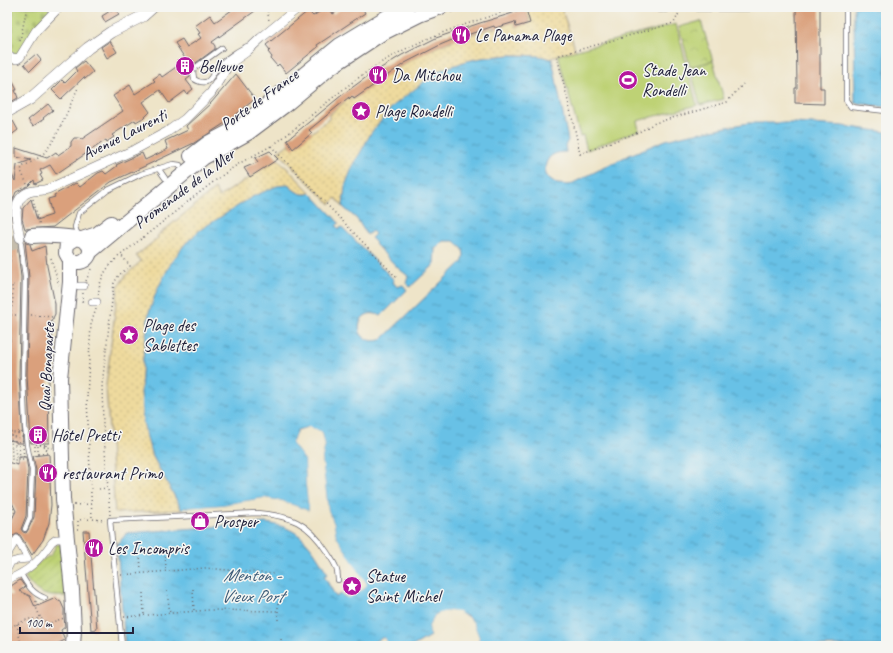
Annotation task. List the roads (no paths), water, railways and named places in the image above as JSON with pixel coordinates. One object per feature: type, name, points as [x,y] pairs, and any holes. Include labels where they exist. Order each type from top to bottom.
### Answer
[{"type":"main road","name":"Porte de France","points":[[78,248],[97,234],[161,173],[180,165],[208,143],[242,125],[340,45],[390,15],[407,7]]},
{"type":"main road","name":"Porte de France","points":[[78,248],[203,158],[248,133],[284,106],[331,67],[381,34],[438,7]]},
{"type":"main road","points":[[34,238],[78,248]]},
{"type":"main road","name":"Quai Bonaparte","points":[[73,646],[72,528],[63,499],[60,378],[78,248]]},
{"type":"street","points":[[7,57],[13,59],[20,57],[36,31],[59,7]]},
{"type":"street","points":[[7,112],[30,99],[88,48],[111,32],[144,16],[153,7]]},
{"type":"street","name":"Avenue Laurenti","points":[[34,238],[15,216],[17,206],[26,194],[36,194],[48,189],[134,150],[167,132],[185,119],[206,98],[217,84],[229,64],[246,52],[299,7]]},
{"type":"street","points":[[634,7],[648,7]]},
{"type":"street","points":[[657,7],[668,7]]},
{"type":"street","points":[[699,7],[747,7]]},
{"type":"street","points":[[7,555],[17,539],[28,559],[11,562],[7,570]]},
{"type":"street","points":[[7,580],[21,574],[33,566],[52,542],[56,539],[61,539]]},
{"type":"lane","points":[[846,7],[846,100],[851,107],[886,112]]},
{"type":"lane","points":[[222,48],[196,67],[193,71],[194,79],[203,82],[208,81],[223,61],[245,47],[254,44]]},
{"type":"lane","points":[[78,248],[75,227],[79,213],[108,190],[141,174],[161,173]]},
{"type":"lane","points":[[25,529],[30,517],[32,470],[26,432],[23,375],[25,277],[34,238]]},
{"type":"lane","points":[[122,646],[110,520],[257,513],[278,514],[295,520],[308,529],[319,540],[338,570],[338,580]]},
{"type":"lane","points":[[7,535],[14,539],[7,550]]},
{"type":"lane","points":[[21,574],[27,585],[39,596],[45,598]]},
{"type":"water","points":[[854,7],[886,7],[886,107],[855,103]]},
{"type":"water","name":"Menton - Vieux Port","points":[[510,55],[539,56],[552,59],[568,140],[565,146],[566,152],[552,155],[547,161],[545,169],[545,175],[557,184],[569,185],[627,156],[666,140],[748,123],[794,123],[843,126],[886,132],[886,646],[477,646],[479,637],[473,622],[467,616],[450,611],[435,615],[429,626],[430,636],[413,646],[389,646],[384,637],[374,642],[376,646],[125,646],[117,545],[127,533],[266,523],[278,525],[297,534],[310,546],[328,574],[324,576],[336,597],[341,594],[345,597],[364,589],[366,584],[336,536],[334,524],[328,510],[322,458],[325,445],[322,432],[309,427],[297,430],[292,443],[305,460],[309,511],[282,501],[264,498],[222,505],[185,508],[182,510],[151,453],[143,422],[141,392],[143,359],[149,312],[157,290],[171,263],[185,244],[200,230],[252,197],[277,186],[288,185],[301,194],[311,193],[339,223],[336,226],[339,229],[342,227],[394,280],[393,282],[397,287],[403,285],[407,290],[381,316],[372,314],[366,315],[361,320],[359,326],[360,332],[364,337],[371,340],[381,340],[463,261],[463,249],[454,241],[444,241],[435,249],[434,265],[410,287],[406,283],[408,276],[398,268],[371,238],[375,234],[372,231],[367,235],[357,219],[343,207],[345,186],[352,168],[371,133],[393,106],[438,71],[467,61]]},
{"type":"tunnel","points":[[7,245],[32,236]]},
{"type":"place","name":"Le Panama Plage","points":[[461,35]]},
{"type":"place","name":"Bellevue","points":[[185,66]]},
{"type":"place","name":"Da Mitchou","points":[[378,75]]},
{"type":"place","name":"Stade Jean Rondelli","points":[[628,80]]},
{"type":"place","name":"Plage Rondelli","points":[[361,111]]},
{"type":"place","name":"Plage des Sablettes","points":[[129,335]]},
{"type":"place","name":"Hôtel Pretti","points":[[38,435]]},
{"type":"place","name":"restaurant Primo","points":[[48,473]]},
{"type":"place","name":"Prosper","points":[[200,521]]},
{"type":"place","name":"Les Incompris","points":[[94,548]]},
{"type":"place","name":"Statue Saint Michel","points":[[352,586]]}]
